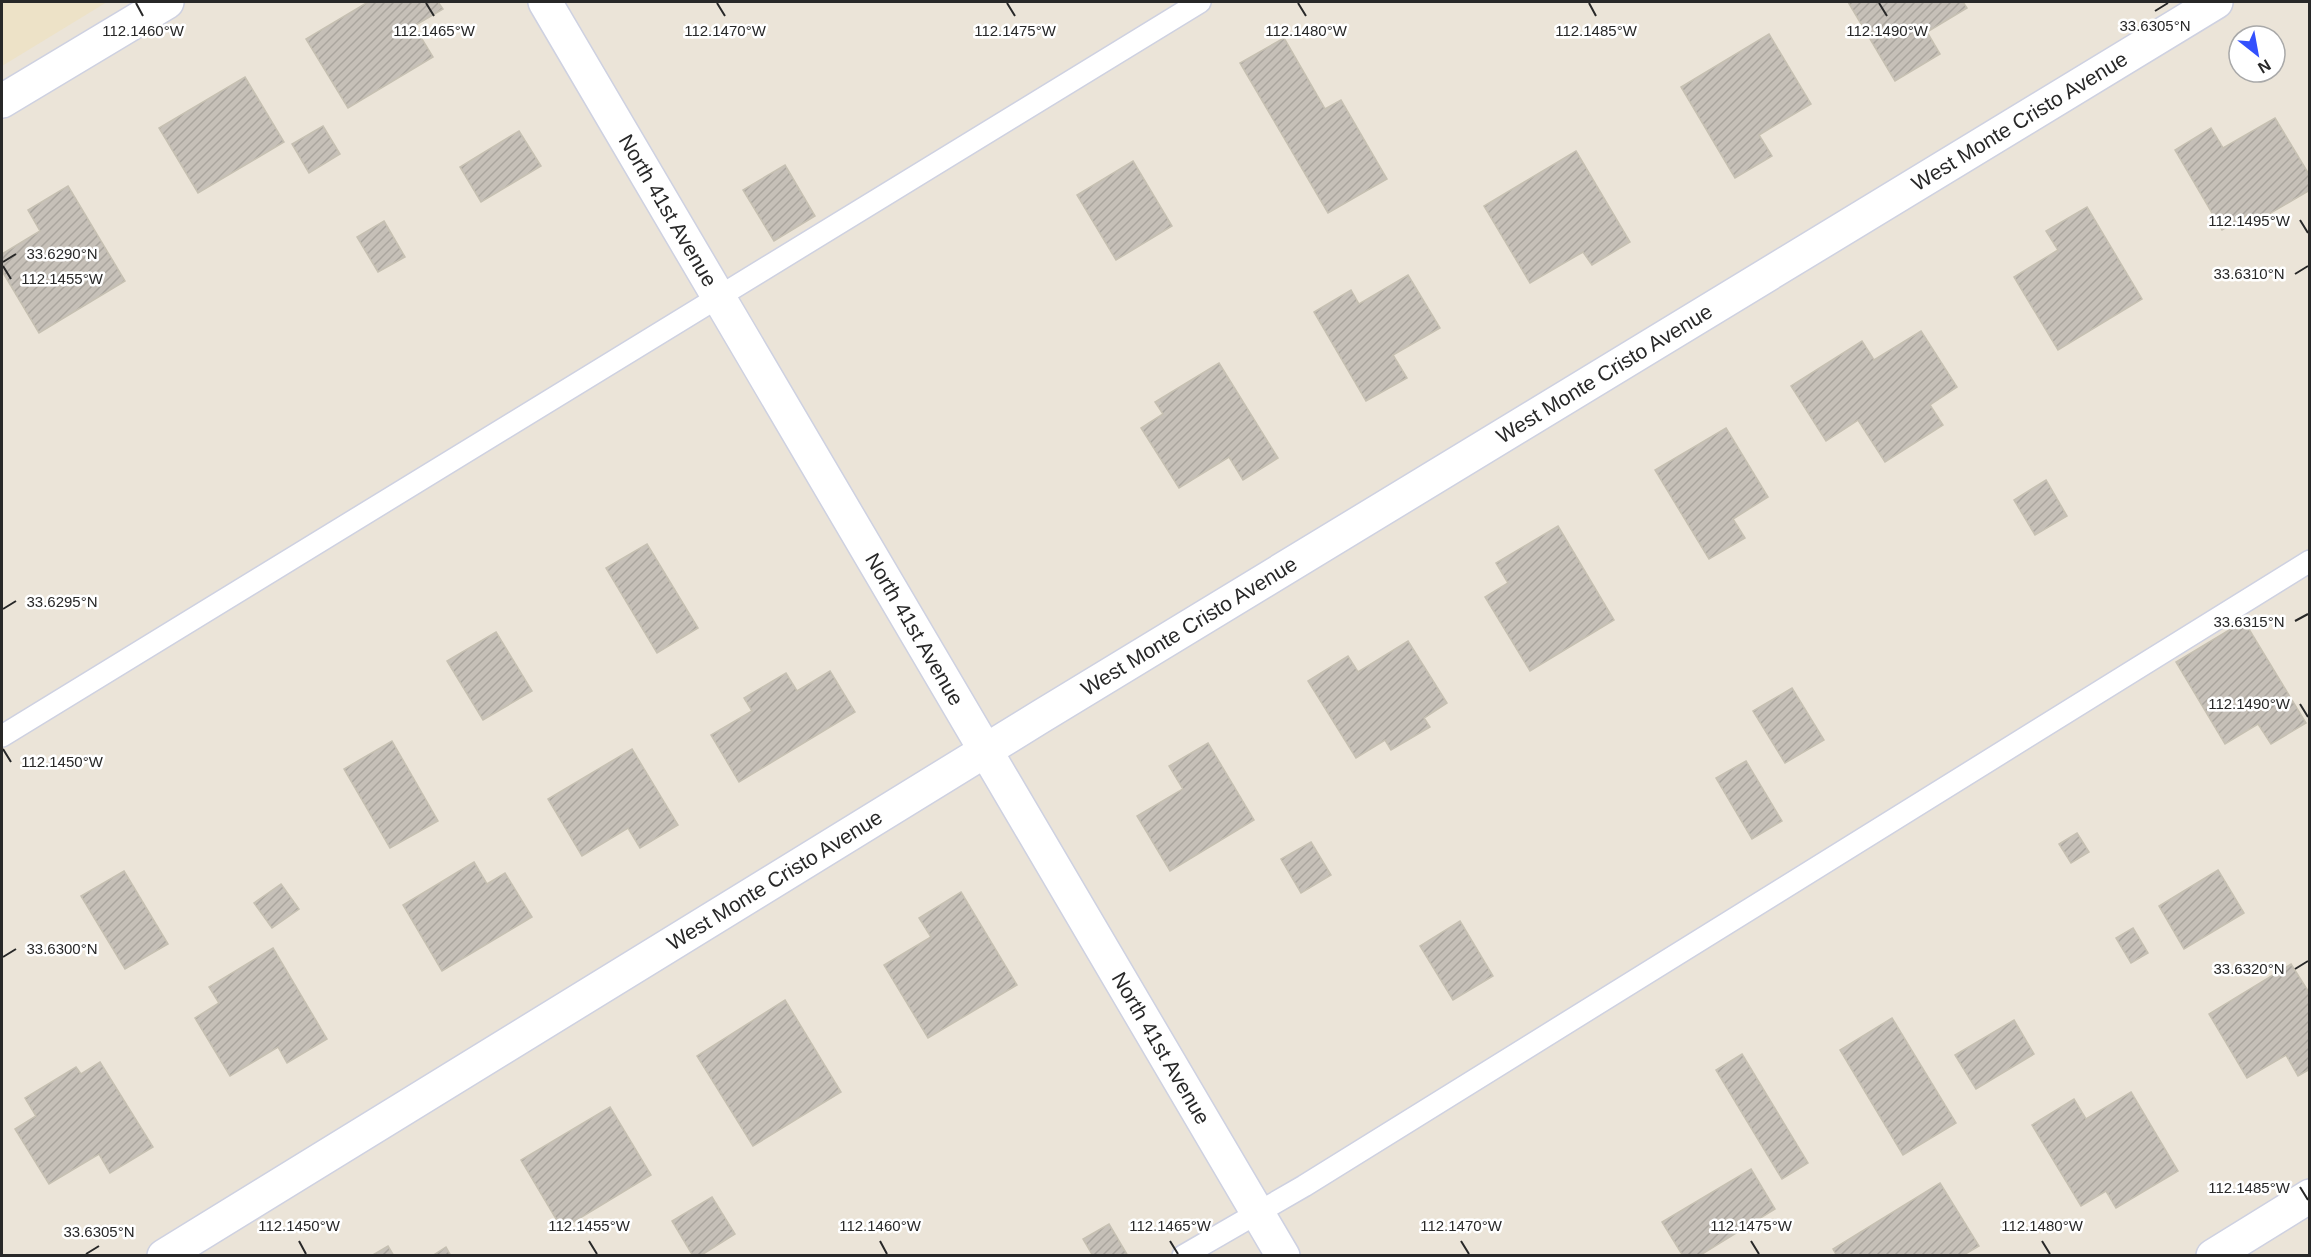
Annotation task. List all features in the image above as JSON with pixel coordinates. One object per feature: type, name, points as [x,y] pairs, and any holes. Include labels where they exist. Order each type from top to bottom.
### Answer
[{"type":"street","points":[[2,102],[166,2]]},
{"type":"street","name":"North 41st Avenue","points":[[544,2],[1283,1256]]},
{"type":"street","name":"West Monte Cristo Avenue","points":[[164,1256],[986,750],[2216,2]]},
{"type":"street","points":[[2213,1256],[2310,1196]]},
{"type":"lane","points":[[2,736],[1200,2]]},
{"type":"lane","points":[[1183,1256],[1304,1186],[2310,561]]},
{"type":"shaded area","points":[[2,2],[107,2],[2,66]]},
{"type":"building","points":[[368,2],[438,2],[443,9],[414,26],[433,57],[348,108],[306,39]]},
{"type":"building","points":[[1848,2],[1963,2],[1967,8],[1927,32],[1940,54],[1895,81]]},
{"type":"building","points":[[1769,34],[1811,104],[1759,135],[1772,156],[1735,178],[1681,87]]},
{"type":"building","points":[[1284,38],[1325,109],[1341,100],[1387,179],[1328,213],[1240,63]]},
{"type":"building","points":[[245,77],[284,142],[198,193],[159,128]]},
{"type":"building","points":[[2275,118],[2310,176],[2310,190],[2252,224],[2247,215],[2222,230],[2175,150],[2211,128],[2223,148]]},
{"type":"building","points":[[323,126],[340,154],[309,173],[292,144]]},
{"type":"building","points":[[519,131],[541,166],[481,202],[460,167]]},
{"type":"building","points":[[1576,151],[1630,242],[1592,265],[1583,252],[1530,283],[1484,206]]},
{"type":"building","points":[[1133,161],[1172,226],[1116,260],[1077,195]]},
{"type":"building","points":[[785,165],[815,216],[774,241],[743,190]]},
{"type":"building","points":[[68,186],[125,281],[39,333],[2,271],[2,254],[40,231],[28,210]]},
{"type":"building","points":[[2087,207],[2142,299],[2058,350],[2014,277],[2058,250],[2046,231]]},
{"type":"building","points":[[384,221],[405,257],[378,272],[357,237]]},
{"type":"building","points":[[1408,275],[1440,328],[1393,355],[1407,378],[1366,401],[1314,312],[1351,290],[1359,304]]},
{"type":"building","points":[[1921,331],[1957,387],[1930,405],[1943,425],[1885,462],[1858,420],[1826,441],[1791,386],[1862,341],[1874,360]]},
{"type":"building","points":[[1219,363],[1278,458],[1243,480],[1229,457],[1179,488],[1141,428],[1163,414],[1155,402]]},
{"type":"building","points":[[1726,428],[1768,497],[1733,519],[1745,538],[1709,559],[1655,470]]},
{"type":"building","points":[[2046,480],[2067,516],[2035,535],[2014,500]]},
{"type":"building","points":[[1558,526],[1614,620],[1530,671],[1485,597],[1508,583],[1496,563]]},
{"type":"building","points":[[647,544],[698,628],[657,653],[606,568]]},
{"type":"building","points":[[2244,621],[2306,723],[2271,744],[2258,724],[2225,744],[2176,662]]},
{"type":"building","points":[[496,632],[532,691],[483,720],[447,661]]},
{"type":"building","points":[[1408,641],[1447,703],[1424,718],[1430,727],[1391,750],[1385,740],[1356,758],[1308,681],[1348,656],[1358,672]]},
{"type":"building","points":[[830,671],[855,712],[739,782],[711,735],[752,711],[744,698],[786,673],[797,691]]},
{"type":"building","points":[[1792,688],[1824,740],[1785,763],[1753,711]]},
{"type":"building","points":[[392,741],[438,821],[390,848],[344,769]]},
{"type":"building","points":[[1208,743],[1254,820],[1170,871],[1137,816],[1183,789],[1169,766]]},
{"type":"building","points":[[632,749],[678,825],[640,848],[628,828],[582,856],[548,799]]},
{"type":"building","points":[[1746,761],[1782,821],[1752,839],[1716,778]]},
{"type":"building","points":[[2077,833],[2089,852],[2071,863],[2059,844]]},
{"type":"building","points":[[1311,842],[1331,875],[1301,893],[1281,859]]},
{"type":"building","points":[[474,862],[487,884],[505,873],[532,917],[442,971],[403,905]]},
{"type":"building","points":[[2218,870],[2244,913],[2184,949],[2159,906]]},
{"type":"building","points":[[124,871],[168,944],[125,969],[81,896]]},
{"type":"building","points":[[281,884],[299,909],[272,928],[254,903]]},
{"type":"building","points":[[961,892],[1017,985],[928,1038],[884,965],[931,937],[919,918]]},
{"type":"building","points":[[1460,921],[1493,976],[1453,1000],[1420,946]]},
{"type":"building","points":[[2133,928],[2148,953],[2131,963],[2116,938]]},
{"type":"building","points":[[273,948],[327,1039],[287,1063],[278,1047],[230,1076],[195,1018],[219,1003],[209,987]]},
{"type":"building","points":[[2291,964],[2310,994],[2310,1069],[2298,1076],[2286,1055],[2247,1078],[2209,1014]]},
{"type":"building","points":[[785,1000],[841,1092],[753,1146],[697,1056]]},
{"type":"building","points":[[1892,1018],[1956,1123],[1903,1155],[1840,1050]]},
{"type":"building","points":[[2014,1020],[2034,1054],[1976,1089],[1955,1055]]},
{"type":"building","points":[[1742,1054],[1808,1163],[1782,1179],[1716,1070]]},
{"type":"building","points":[[100,1062],[153,1147],[110,1173],[99,1154],[49,1184],[15,1129],[36,1116],[25,1098],[76,1067],[81,1074]]},
{"type":"building","points":[[2131,1092],[2178,1171],[2116,1208],[2106,1191],[2081,1206],[2032,1125],[2074,1099],[2086,1119]]},
{"type":"building","points":[[610,1107],[651,1175],[562,1229],[521,1160]]},
{"type":"building","points":[[1751,1169],[1775,1209],[1699,1256],[1683,1256],[1662,1222]]},
{"type":"building","points":[[1940,1183],[1979,1246],[1962,1256],[1837,1256],[1833,1249]]},
{"type":"building","points":[[712,1197],[735,1234],[700,1256],[693,1256],[672,1221]]},
{"type":"building","points":[[1109,1224],[1128,1256],[1093,1256],[1083,1239]]},
{"type":"building","points":[[388,1246],[394,1256],[371,1256]]},
{"type":"building","points":[[446,1247],[451,1256],[432,1256]]}]
